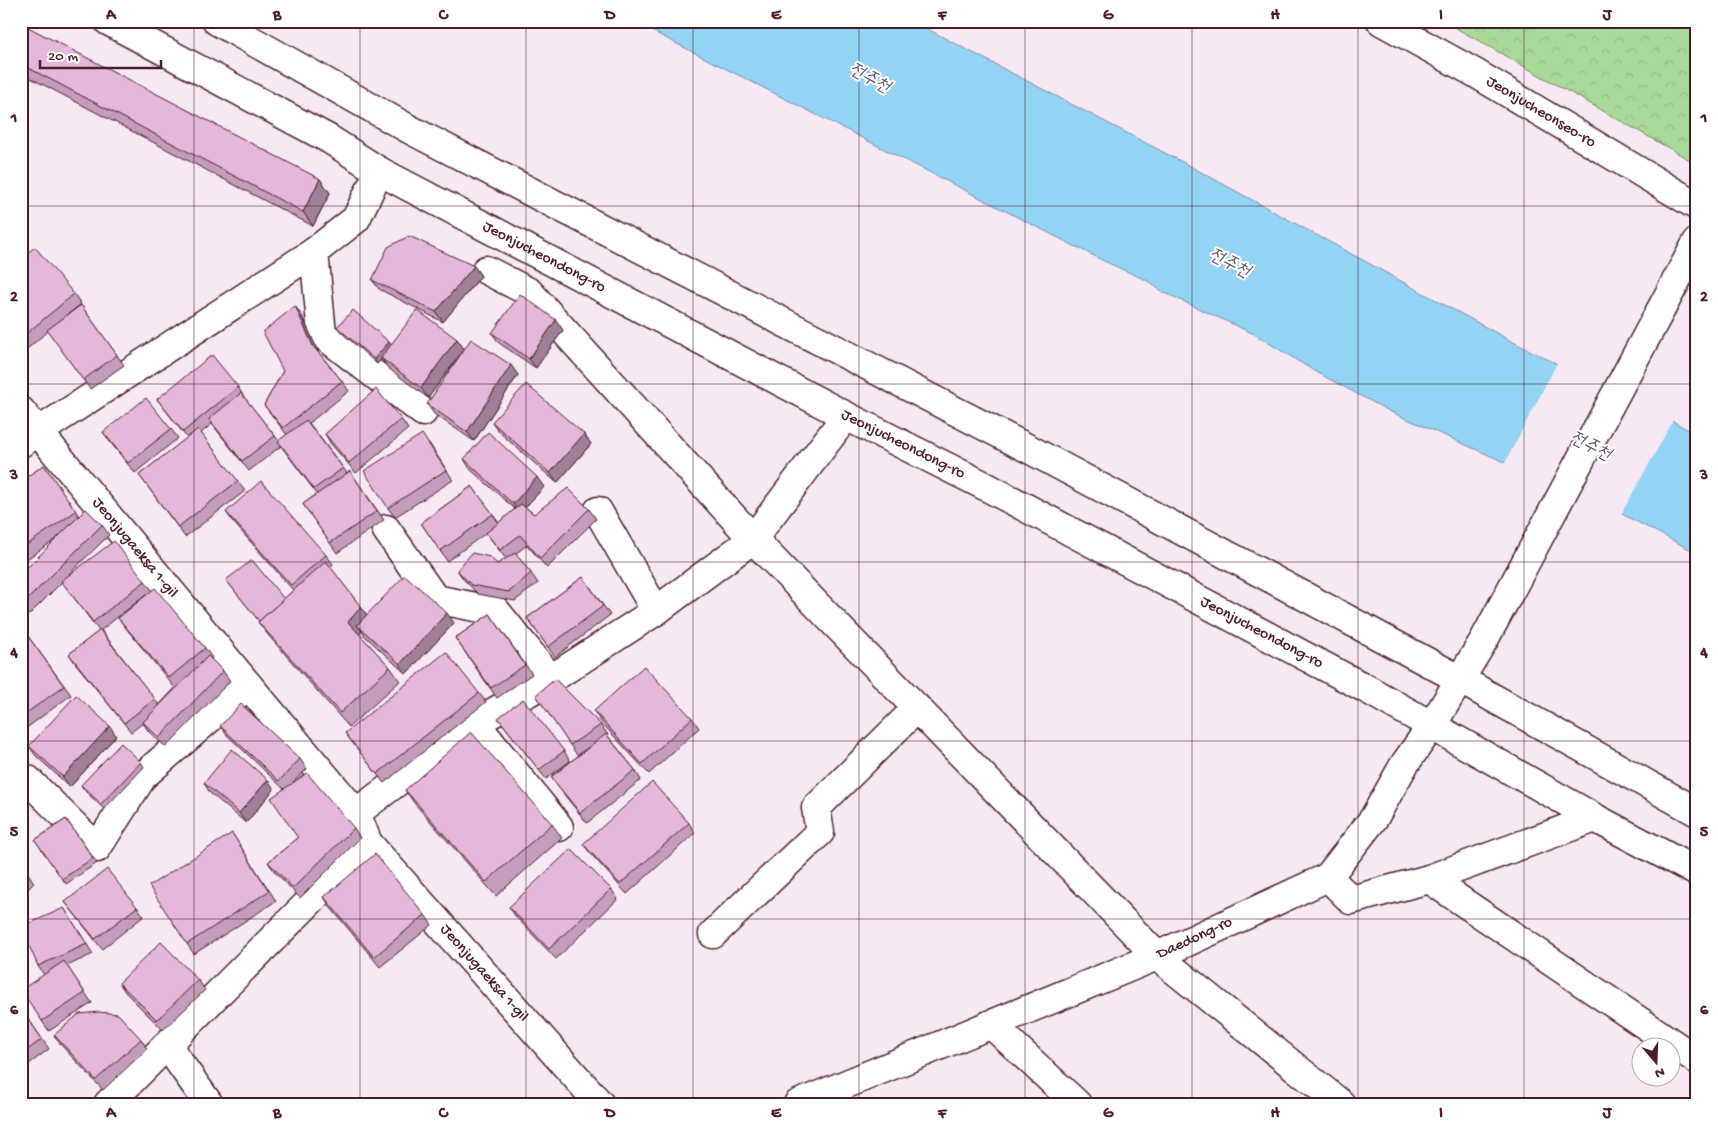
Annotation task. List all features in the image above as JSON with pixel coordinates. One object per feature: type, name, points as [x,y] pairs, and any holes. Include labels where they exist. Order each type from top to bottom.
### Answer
[{"type":"street","name":"Jeonjucheondong-ro","points":[[108,21],[329,139],[379,171],[846,416],[985,486],[1432,725],[1595,818],[1697,872]]},
{"type":"street","points":[[217,21],[409,129],[897,379],[1461,680],[1697,812]]},
{"type":"street","name":"Jeonjucheonseo-ro","points":[[1381,21],[1475,73],[1697,206]]},
{"type":"street","points":[[30,437],[314,252],[356,219],[379,171]]},
{"type":"street","name":"Daedong-ro","points":[[798,1104],[1158,956],[1328,877],[1374,818],[1404,765],[1461,680],[1692,251]]},
{"type":"street","points":[[314,252],[322,334],[423,412]]},
{"type":"street","points":[[486,270],[529,292],[753,539],[1158,956],[1340,1104]]},
{"type":"street","name":"Jeonjugaeksa 1-gil","points":[[21,410],[30,437],[248,685],[356,813],[368,843],[600,1104]]},
{"type":"street","points":[[356,813],[475,723],[551,679],[656,611],[753,539],[846,416]]},
{"type":"street","points":[[598,511],[656,611]]},
{"type":"street","points":[[386,529],[435,599],[496,612],[551,679]]},
{"type":"street","points":[[21,776],[28,780],[96,848],[143,776],[248,685]]},
{"type":"street","points":[[713,934],[820,832],[816,808],[917,708]]},
{"type":"street","points":[[475,723],[559,827]]},
{"type":"street","points":[[1328,877],[1351,900],[1429,879],[1595,818]]},
{"type":"street","points":[[108,1104],[368,843]]},
{"type":"street","points":[[1429,879],[1697,1060]]},
{"type":"street","points":[[990,1024],[1077,1104]]},
{"type":"street","points":[[167,1045],[209,1104]]},
{"type":"green space","points":[[1457,21],[1697,21],[1697,164],[1456,28]]},
{"type":"water","name":"전주천","points":[[632,21],[912,21],[1188,165],[1513,342],[1669,419],[1697,435],[1697,553],[1620,513],[1389,411],[1316,372],[1254,334],[1163,292],[1146,280],[1106,262]]},
{"type":"pier","points":[[1558,361],[1674,419],[1620,516],[1504,465]]},
{"type":"building","points":[[28,27],[320,179],[303,212],[21,64],[21,40]]},
{"type":"building","points":[[409,236],[474,266],[436,312],[372,280],[388,247]]},
{"type":"building","points":[[35,247],[74,294],[21,338],[21,258]]},
{"type":"building","points":[[520,294],[556,320],[529,359],[492,333]]},
{"type":"building","points":[[81,305],[117,355],[83,380],[47,330]]},
{"type":"building","points":[[295,306],[313,346],[342,381],[283,428],[264,405],[283,371],[263,332]]},
{"type":"building","points":[[353,310],[389,342],[374,359],[337,327]]},
{"type":"building","points":[[417,310],[457,339],[421,388],[381,358]]},
{"type":"building","points":[[471,339],[511,365],[467,432],[427,404]]},
{"type":"building","points":[[212,355],[238,387],[183,432],[157,399]]},
{"type":"building","points":[[526,384],[584,434],[550,473],[492,422]]},
{"type":"building","points":[[376,389],[401,419],[349,463],[325,434]]},
{"type":"building","points":[[241,393],[275,436],[242,461],[209,419]]},
{"type":"building","points":[[146,398],[171,429],[128,463],[103,432]]},
{"type":"building","points":[[306,420],[343,468],[314,489],[278,441]]},
{"type":"building","points":[[198,429],[238,481],[178,527],[139,475]]},
{"type":"building","points":[[488,432],[537,477],[513,504],[464,459]]},
{"type":"building","points":[[422,434],[446,470],[388,508],[364,471]]},
{"type":"building","points":[[44,465],[76,511],[21,549],[21,481]]},
{"type":"building","points":[[350,471],[377,511],[330,543],[303,504]]},
{"type":"building","points":[[261,481],[326,555],[291,585],[226,512]]},
{"type":"building","points":[[472,486],[493,514],[440,551],[421,523]]},
{"type":"building","points":[[568,488],[589,509],[540,558],[520,535],[500,550],[486,533],[521,504],[534,514]]},
{"type":"building","points":[[86,509],[102,525],[22,605],[21,574]]},
{"type":"building","points":[[114,541],[145,581],[93,622],[61,581]]},
{"type":"building","points":[[472,553],[490,557],[497,564],[515,553],[531,573],[509,592],[471,585],[457,570]]},
{"type":"building","points":[[252,560],[284,599],[259,621],[226,580]]},
{"type":"building","points":[[326,561],[361,607],[348,622],[390,667],[340,713],[258,622]]},
{"type":"building","points":[[405,575],[447,613],[400,664],[357,625]]},
{"type":"building","points":[[583,577],[603,606],[548,647],[527,618]]},
{"type":"building","points":[[155,588],[205,648],[169,678],[118,618]]},
{"type":"building","points":[[490,614],[525,665],[491,688],[455,638]]},
{"type":"building","points":[[21,629],[64,686],[21,717]]},
{"type":"building","points":[[100,630],[155,699],[124,723],[69,654]]},
{"type":"building","points":[[446,652],[479,693],[377,774],[345,733]]},
{"type":"building","points":[[208,656],[223,671],[159,738],[143,722]]},
{"type":"building","points":[[644,666],[692,718],[642,764],[594,711]]},
{"type":"building","points":[[555,679],[601,725],[570,745],[536,695]]},
{"type":"building","points":[[76,695],[110,726],[63,777],[29,746]]},
{"type":"building","points":[[523,699],[564,751],[539,770],[498,718]]},
{"type":"building","points":[[241,704],[300,759],[279,781],[220,726]]},
{"type":"building","points":[[471,732],[552,824],[486,882],[405,790]]},
{"type":"building","points":[[606,734],[635,770],[580,813],[551,777]]},
{"type":"building","points":[[121,743],[141,762],[101,804],[81,785]]},
{"type":"building","points":[[232,749],[268,780],[239,813],[204,783]]},
{"type":"building","points":[[307,773],[354,828],[293,888],[268,862],[298,838],[271,798]]},
{"type":"building","points":[[652,782],[689,823],[620,884],[583,844]]},
{"type":"building","points":[[66,819],[93,858],[62,879],[35,840]]},
{"type":"building","points":[[232,833],[269,891],[187,944],[149,886]]},
{"type":"building","points":[[571,849],[611,889],[549,949],[509,907]]},
{"type":"building","points":[[375,854],[425,915],[374,957],[324,897]]},
{"type":"building","points":[[21,867],[28,873],[21,880]]},
{"type":"building","points":[[107,869],[137,907],[95,939],[65,902]]},
{"type":"building","points":[[64,908],[87,944],[38,966],[21,927]]},
{"type":"building","points":[[161,942],[198,980],[157,1020],[119,983]]},
{"type":"building","points":[[64,961],[85,993],[42,1021],[21,990]]},
{"type":"building","points":[[21,1008],[42,1039],[21,1055]]},
{"type":"building","points":[[99,1012],[118,1014],[141,1039],[96,1080],[54,1035],[79,1014]]}]
